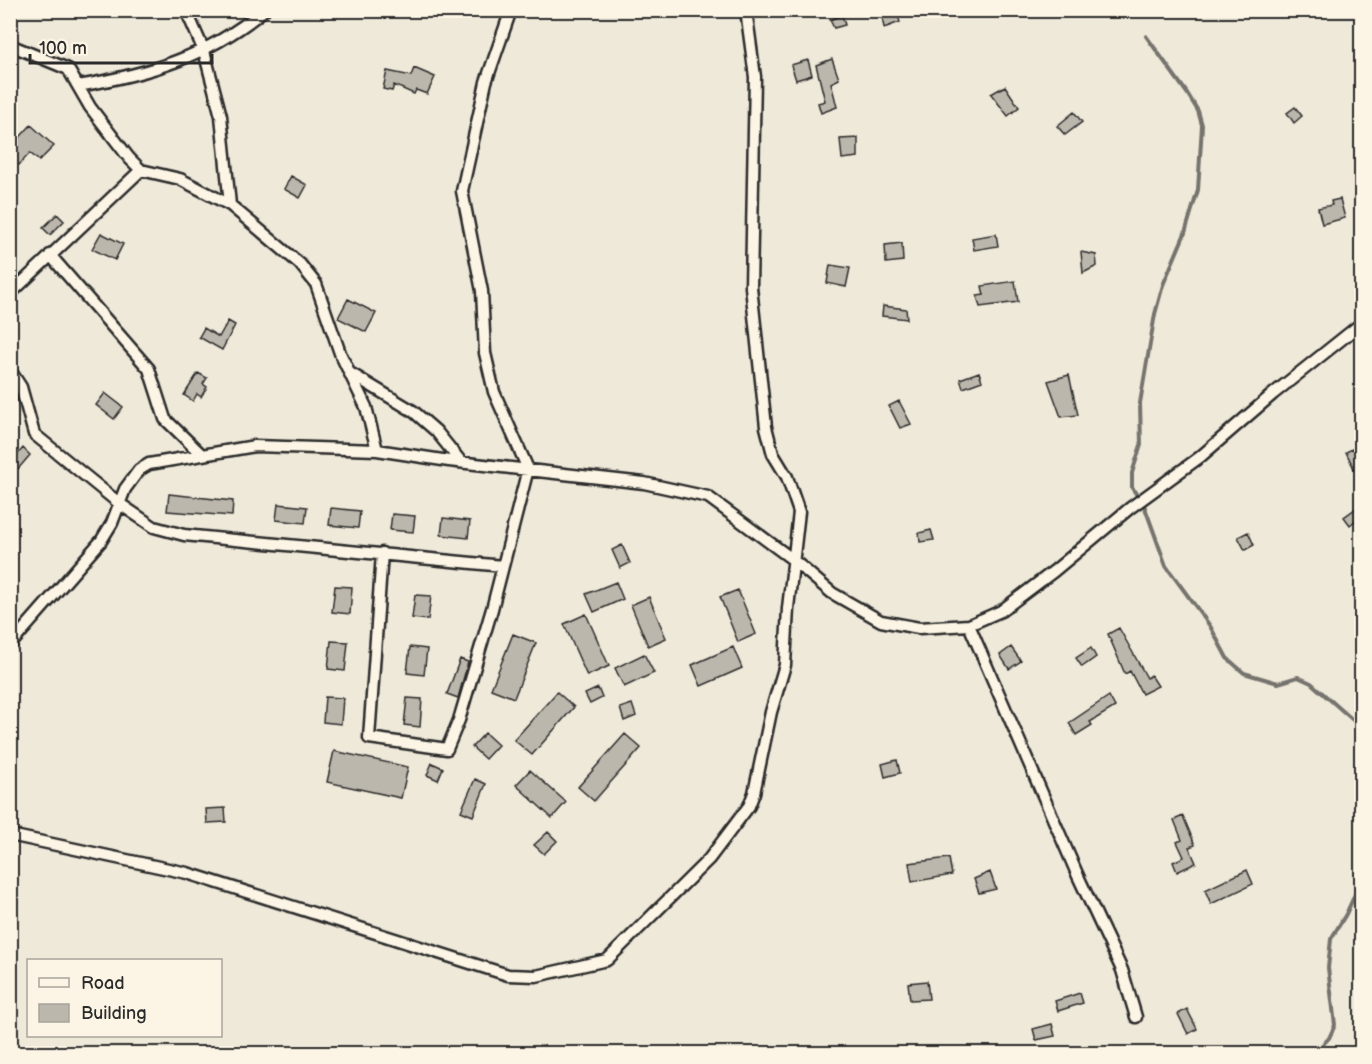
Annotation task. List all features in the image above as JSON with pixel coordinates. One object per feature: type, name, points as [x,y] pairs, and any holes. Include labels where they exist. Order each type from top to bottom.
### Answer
[{"type":"street","points":[[186,10],[204,51],[221,116],[230,205]]},
{"type":"street","points":[[78,86],[121,79],[177,63],[204,51],[264,10]]},
{"type":"street","points":[[382,553],[369,738],[447,749],[459,720],[528,469],[494,392],[484,353],[482,291],[462,191],[486,82],[511,10]]},
{"type":"street","points":[[10,835],[187,873],[508,975],[536,976],[602,962],[619,951],[709,859],[749,806],[785,665],[792,559],[799,512],[791,487],[773,454],[766,427],[751,287],[755,77],[747,10]]},
{"type":"street","points":[[10,45],[59,63],[68,69],[90,107],[141,170],[180,179],[230,205],[300,264],[316,284],[366,407],[377,450]]},
{"type":"street","points":[[10,294],[141,170]]},
{"type":"street","points":[[50,255],[149,369],[165,419],[201,454]]},
{"type":"street","points":[[10,645],[102,541],[125,489],[139,470],[148,464],[255,446],[377,450],[644,483],[708,497],[792,559],[832,593],[880,621],[919,628],[969,624],[1001,611],[1054,571],[1130,508],[1200,458],[1273,394],[1362,323]]},
{"type":"street","points":[[10,370],[21,387],[34,434],[120,504],[154,527],[184,535],[503,566]]},
{"type":"street","points":[[350,372],[413,411],[436,431],[461,462]]},
{"type":"street","points":[[969,624],[1078,876],[1122,970],[1136,1017]]},
{"type":"building","points":[[881,10],[896,10],[900,22],[884,28]]},
{"type":"building","points":[[842,15],[845,25],[834,28],[830,20]]},
{"type":"building","points":[[832,59],[839,79],[831,83],[837,107],[821,113],[818,103],[825,101],[816,65]]},
{"type":"building","points":[[808,60],[812,75],[796,80],[791,65]]},
{"type":"building","points":[[414,68],[435,77],[427,94],[416,90],[414,94],[394,85],[392,91],[383,89],[387,71],[411,76]]},
{"type":"building","points":[[1005,86],[1019,107],[1008,116],[991,94]]},
{"type":"building","points":[[1295,107],[1302,116],[1294,123],[1287,113]]},
{"type":"building","points":[[1074,112],[1082,122],[1065,135],[1057,126]]},
{"type":"building","points":[[31,125],[54,146],[39,161],[30,153],[19,165],[10,157],[10,148]]},
{"type":"building","points":[[858,138],[858,157],[842,159],[840,139]]},
{"type":"building","points":[[291,176],[307,185],[300,198],[284,189]]},
{"type":"building","points":[[1340,199],[1345,218],[1322,224],[1318,208],[1332,205],[1331,201]]},
{"type":"building","points":[[57,214],[64,221],[50,235],[43,228]]},
{"type":"building","points":[[101,233],[123,244],[115,260],[92,249]]},
{"type":"building","points":[[996,234],[998,246],[974,250],[972,238]]},
{"type":"building","points":[[902,243],[903,261],[886,263],[885,245]]},
{"type":"building","points":[[1081,252],[1096,255],[1097,266],[1083,273]]},
{"type":"building","points":[[830,265],[850,268],[846,287],[827,283]]},
{"type":"building","points":[[1015,281],[1018,302],[980,307],[977,296],[984,295],[982,286]]},
{"type":"building","points":[[348,299],[376,313],[366,332],[338,318]]},
{"type":"building","points":[[883,306],[906,309],[907,319],[882,316]]},
{"type":"building","points":[[228,321],[235,325],[222,350],[199,337],[204,328],[219,337]]},
{"type":"building","points":[[979,372],[982,381],[963,388],[960,379]]},
{"type":"building","points":[[198,373],[207,378],[203,384],[207,387],[201,397],[197,394],[193,401],[184,395]]},
{"type":"building","points":[[1069,375],[1078,415],[1061,417],[1048,381]]},
{"type":"building","points":[[105,393],[123,407],[114,419],[96,405]]},
{"type":"building","points":[[899,401],[911,424],[900,428],[889,406]]},
{"type":"building","points":[[1358,446],[1362,455],[1362,485],[1346,452]]},
{"type":"building","points":[[10,447],[18,454],[23,448],[30,455],[18,469],[10,462]]},
{"type":"building","points":[[169,494],[233,501],[232,516],[167,511]]},
{"type":"building","points":[[278,504],[307,507],[305,523],[276,520]]},
{"type":"building","points":[[1362,504],[1362,515],[1350,525],[1344,517]]},
{"type":"building","points":[[331,508],[360,511],[358,528],[329,525]]},
{"type":"building","points":[[392,514],[415,516],[413,532],[390,530]]},
{"type":"building","points":[[443,518],[470,521],[468,538],[441,535]]},
{"type":"building","points":[[931,530],[934,540],[920,542],[919,533]]},
{"type":"building","points":[[1248,532],[1254,545],[1245,550],[1238,537]]},
{"type":"building","points":[[622,545],[630,563],[620,568],[612,550]]},
{"type":"building","points":[[616,582],[623,599],[594,612],[586,594]]},
{"type":"building","points":[[335,586],[352,587],[350,614],[332,612]]},
{"type":"building","points":[[738,590],[756,634],[738,642],[720,597]]},
{"type":"building","points":[[415,595],[431,596],[428,620],[412,618]]},
{"type":"building","points":[[649,597],[666,638],[648,646],[631,605]]},
{"type":"building","points":[[586,614],[609,666],[587,676],[564,624]]},
{"type":"building","points":[[1119,628],[1147,678],[1151,675],[1158,686],[1142,694],[1130,671],[1125,674],[1108,634]]},
{"type":"building","points":[[513,634],[536,643],[514,698],[491,689]]},
{"type":"building","points":[[331,641],[348,642],[345,671],[328,669]]},
{"type":"building","points":[[410,647],[427,649],[424,675],[407,673]]},
{"type":"building","points":[[733,647],[742,668],[701,686],[692,665]]},
{"type":"building","points":[[1011,647],[1021,661],[1009,669],[1000,655]]},
{"type":"building","points":[[1091,648],[1096,657],[1082,667],[1076,658]]},
{"type":"building","points":[[644,654],[654,673],[624,687],[615,668]]},
{"type":"building","points":[[460,659],[468,662],[458,698],[447,694]]},
{"type":"building","points":[[598,688],[602,698],[590,704],[585,694]]},
{"type":"building","points":[[557,692],[574,707],[532,755],[514,740]]},
{"type":"building","points":[[1109,696],[1115,707],[1090,722],[1092,725],[1076,735],[1069,723]]},
{"type":"building","points":[[325,697],[343,698],[341,724],[323,722]]},
{"type":"building","points":[[407,698],[422,699],[420,727],[404,725]]},
{"type":"building","points":[[632,704],[636,716],[624,721],[620,708]]},
{"type":"building","points":[[485,733],[498,745],[485,759],[472,747]]},
{"type":"building","points":[[625,734],[641,748],[594,801],[578,787]]},
{"type":"building","points":[[334,751],[408,767],[401,798],[327,782]]},
{"type":"building","points":[[897,760],[900,773],[885,777],[882,764]]},
{"type":"building","points":[[432,763],[443,768],[438,780],[427,775]]},
{"type":"building","points":[[530,770],[566,802],[552,818],[516,785]]},
{"type":"building","points":[[475,779],[486,784],[473,816],[461,811]]},
{"type":"building","points":[[225,808],[226,822],[207,823],[206,809]]},
{"type":"building","points":[[1183,816],[1195,845],[1189,847],[1196,863],[1177,872],[1173,862],[1184,857],[1177,842],[1182,840],[1174,820]]},
{"type":"building","points":[[548,832],[557,841],[544,854],[534,845]]},
{"type":"building","points":[[949,858],[952,875],[912,882],[909,863]]},
{"type":"building","points":[[1247,870],[1253,884],[1211,904],[1205,890]]},
{"type":"building","points":[[990,872],[996,889],[979,893],[974,879]]},
{"type":"building","points":[[927,981],[929,999],[910,1000],[908,983]]},
{"type":"building","points":[[1080,993],[1083,1003],[1058,1011],[1055,1001]]},
{"type":"building","points":[[1187,1009],[1197,1029],[1188,1034],[1178,1014]]},
{"type":"building","points":[[1052,1024],[1055,1036],[1036,1040],[1033,1029]]},
{"type":"waterway","points":[[1146,36],[1187,93],[1198,111],[1202,125],[1198,190],[1185,233],[1163,285],[1155,314],[1140,403],[1141,445],[1132,473],[1132,488],[1144,505],[1166,566],[1210,626],[1227,658],[1244,673],[1278,683],[1298,677],[1311,683],[1362,728]]},
{"type":"waterway","points":[[1314,1054],[1329,1038],[1335,1025],[1328,968],[1331,939],[1346,914],[1362,879]]}]
